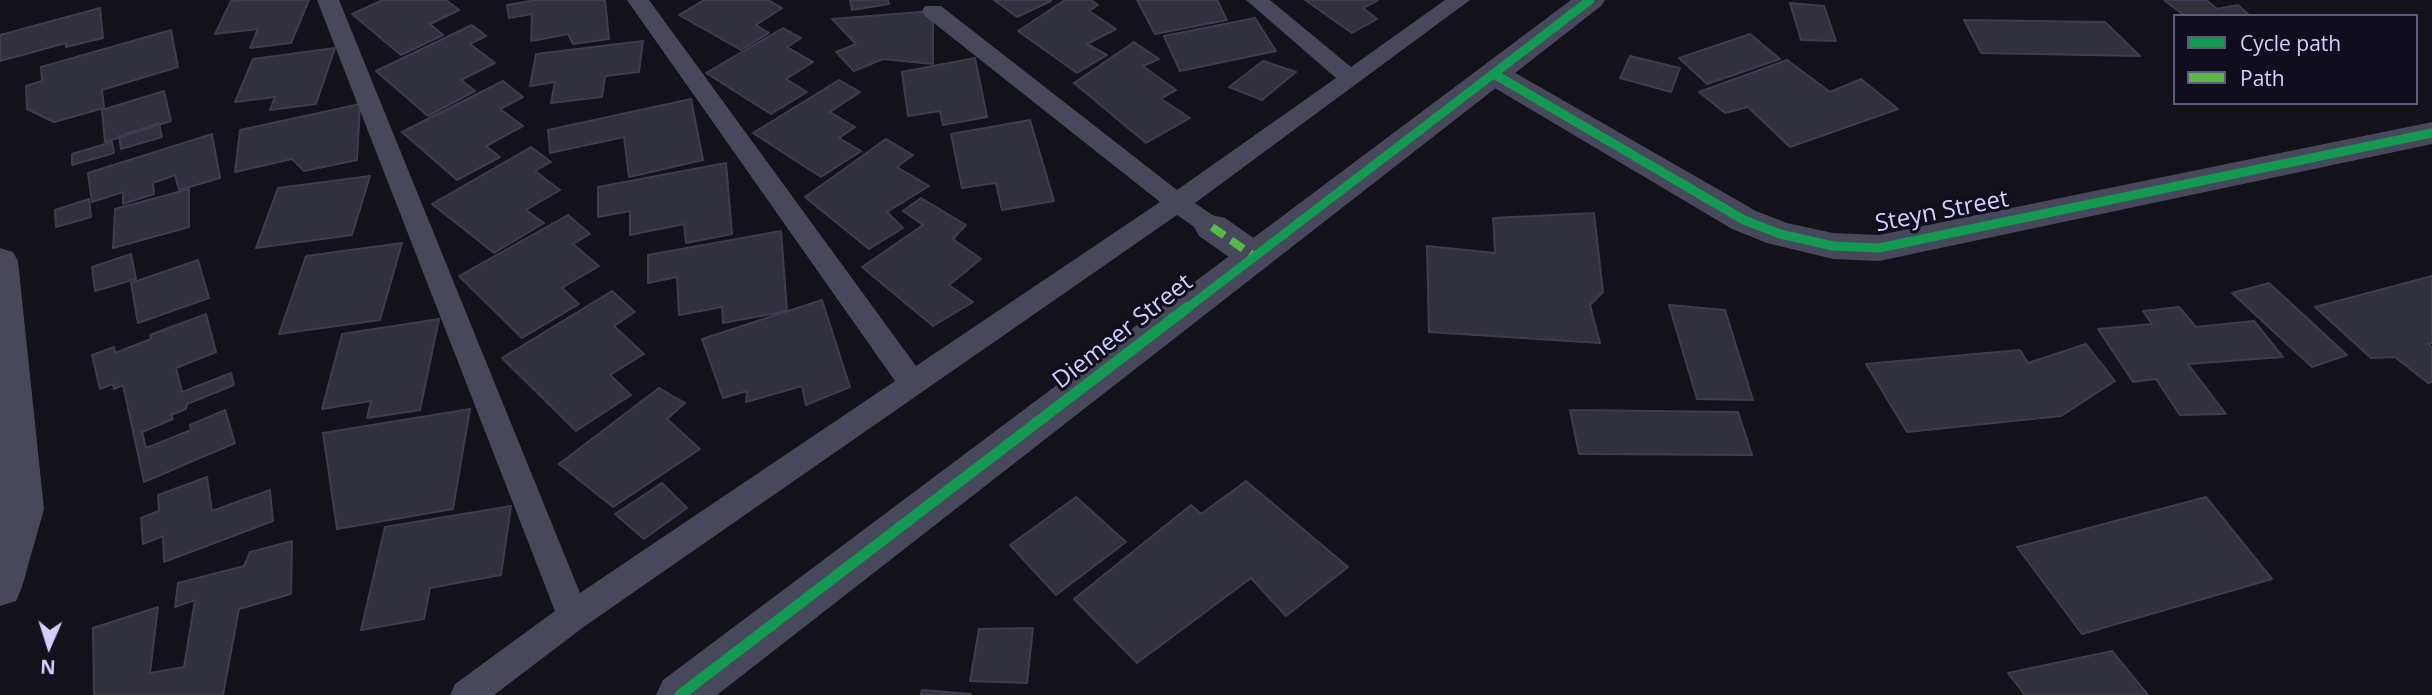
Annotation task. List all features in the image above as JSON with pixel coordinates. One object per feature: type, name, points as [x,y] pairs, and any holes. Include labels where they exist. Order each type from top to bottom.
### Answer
[{"type":"street","name":"Diemeer Street","points":[[680,695],[1590,0]]},
{"type":"street","name":"Steyn Street","points":[[1494,74],[1744,219],[1780,234],[1833,246],[1879,248],[2432,133]]},
{"type":"street","points":[[1212,227],[1255,257]]},
{"type":"street","points":[[0,261],[23,509],[0,587]]},
{"type":"lane","points":[[328,0],[573,616]]},
{"type":"lane","points":[[638,0],[914,384]]},
{"type":"lane","points":[[1257,0],[1350,78]]},
{"type":"lane","points":[[467,695],[573,616],[1177,203],[1459,0]]},
{"type":"lane","points":[[933,11],[1177,203],[1212,227]]},
{"type":"building","points":[[309,0],[291,43],[250,48],[258,29],[215,34],[231,1]]},
{"type":"building","points":[[383,0],[446,0],[459,10],[430,24],[443,35],[401,55],[352,14]]},
{"type":"building","points":[[537,0],[605,0],[609,39],[573,44],[568,34],[531,41],[532,14],[509,18],[507,5]]},
{"type":"building","points":[[704,0],[768,0],[782,8],[756,25],[769,33],[741,50],[679,15]]},
{"type":"building","points":[[850,0],[888,0],[889,4],[852,10]]},
{"type":"building","points":[[994,0],[1049,0],[1051,1],[1017,17]]},
{"type":"building","points":[[1065,0],[1091,0],[1098,5],[1089,11],[1116,29],[1087,44],[1107,55],[1077,73],[1018,31]]},
{"type":"building","points":[[1137,0],[1217,0],[1227,20],[1155,34]]},
{"type":"building","points":[[1305,0],[1378,0],[1363,8],[1377,19],[1352,33]]},
{"type":"building","points":[[2164,0],[2206,0],[2217,9],[2238,5],[2248,14],[2182,14]]},
{"type":"building","points":[[1790,3],[1824,6],[1836,41],[1801,40]]},
{"type":"building","points":[[100,8],[103,38],[66,47],[66,43],[0,61],[0,35]]},
{"type":"building","points":[[933,11],[933,64],[883,59],[854,71],[836,52],[856,44],[832,19]]},
{"type":"building","points":[[1255,18],[1276,51],[1180,71],[1164,36]]},
{"type":"building","points":[[1964,20],[2105,22],[2140,56],[1981,53]]},
{"type":"building","points":[[472,25],[486,36],[470,44],[495,63],[461,80],[475,91],[428,116],[376,71]]},
{"type":"building","points":[[783,28],[801,38],[787,47],[813,62],[786,79],[807,92],[771,114],[706,73]]},
{"type":"building","points":[[171,30],[178,67],[102,90],[104,108],[54,122],[27,109],[26,86],[42,81],[41,67]]},
{"type":"building","points":[[1750,34],[1780,59],[1707,84],[1679,58]]},
{"type":"building","points":[[643,41],[639,72],[605,76],[602,97],[551,103],[555,82],[530,86],[536,54]]},
{"type":"building","points":[[1134,42],[1159,59],[1143,66],[1176,90],[1161,99],[1190,118],[1146,143],[1074,83]]},
{"type":"building","points":[[335,48],[316,104],[270,110],[275,97],[235,102],[253,59]]},
{"type":"building","points":[[1630,56],[1680,68],[1671,92],[1620,78]]},
{"type":"building","points":[[975,58],[987,117],[943,125],[940,111],[908,116],[902,72]]},
{"type":"building","points":[[1787,60],[1830,92],[1861,79],[1898,109],[1790,147],[1748,107],[1725,113],[1699,92]]},
{"type":"building","points":[[1263,61],[1296,72],[1262,100],[1229,87]]},
{"type":"building","points":[[839,80],[860,92],[830,112],[855,127],[839,138],[861,151],[821,177],[753,133]]},
{"type":"building","points":[[503,81],[523,97],[500,109],[523,126],[486,146],[500,157],[457,180],[402,132]]},
{"type":"building","points":[[164,91],[171,121],[105,142],[102,110]]},
{"type":"building","points":[[691,99],[703,160],[629,177],[624,137],[550,153],[548,130]]},
{"type":"building","points":[[360,104],[357,160],[304,171],[292,159],[235,172],[240,130]]},
{"type":"building","points":[[1030,120],[1054,201],[1002,210],[996,183],[962,188],[951,134]]},
{"type":"building","points":[[159,123],[162,137],[121,149],[119,136]]},
{"type":"building","points":[[212,134],[220,178],[179,190],[175,175],[153,183],[154,194],[123,204],[123,192],[92,202],[88,173]]},
{"type":"building","points":[[886,139],[913,155],[897,167],[929,186],[887,212],[903,228],[869,249],[805,197]]},
{"type":"building","points":[[112,142],[114,153],[72,165],[72,154]]},
{"type":"building","points":[[531,147],[551,162],[535,171],[560,190],[526,210],[544,223],[494,253],[432,204]]},
{"type":"building","points":[[726,163],[732,234],[686,243],[684,224],[630,235],[630,211],[598,217],[598,187]]},
{"type":"building","points":[[370,176],[352,235],[256,248],[278,188]]},
{"type":"building","points":[[189,189],[189,227],[113,248],[115,209]]},
{"type":"building","points":[[921,198],[966,225],[953,239],[981,259],[949,285],[973,302],[933,326],[862,267],[923,225],[903,211]]},
{"type":"building","points":[[89,199],[91,217],[56,227],[55,210]]},
{"type":"building","points":[[1594,213],[1603,292],[1590,305],[1600,343],[1429,332],[1427,246],[1495,253],[1493,218]]},
{"type":"building","points":[[568,215],[590,234],[573,244],[599,266],[562,288],[579,304],[522,338],[459,276]]},
{"type":"building","points":[[781,231],[787,311],[723,323],[722,307],[679,315],[677,277],[648,283],[648,255]]},
{"type":"building","points":[[402,243],[380,320],[279,334],[306,256]]},
{"type":"building","points":[[131,254],[136,279],[95,291],[92,267]]},
{"type":"building","points":[[198,260],[209,298],[138,323],[131,283]]},
{"type":"building","points":[[2432,276],[2432,343],[2428,344],[2432,347],[2432,382],[2428,383],[2395,357],[2371,358],[2315,307]]},
{"type":"building","points":[[2269,283],[2347,355],[2312,367],[2232,293]]},
{"type":"building","points":[[612,291],[635,312],[614,326],[644,354],[610,375],[631,395],[576,431],[502,358]]},
{"type":"building","points":[[822,300],[850,387],[806,405],[802,386],[746,402],[747,391],[723,398],[702,339]]},
{"type":"building","points":[[1669,305],[1725,310],[1753,400],[1697,399]]},
{"type":"building","points":[[2179,307],[2196,327],[2254,321],[2283,357],[2188,364],[2226,414],[2180,415],[2156,379],[2133,382],[2098,329],[2152,324],[2143,311]]},
{"type":"building","points":[[206,314],[216,352],[176,368],[182,392],[231,373],[234,385],[187,404],[186,409],[171,415],[173,419],[142,432],[146,448],[191,430],[190,425],[225,410],[235,443],[144,482],[123,385],[114,389],[113,384],[100,389],[92,355],[114,347],[115,353],[151,339],[150,335]]},
{"type":"building","points":[[439,319],[420,410],[367,418],[371,401],[322,409],[342,334]]},
{"type":"building","points":[[2086,344],[2115,381],[2061,416],[1907,432],[1866,364],[2020,350],[2028,363]]},
{"type":"building","points":[[659,388],[685,403],[667,419],[700,449],[613,507],[559,464]]},
{"type":"building","points":[[470,409],[453,509],[337,529],[323,433]]},
{"type":"building","points":[[1570,410],[1738,412],[1752,455],[1579,454]]},
{"type":"building","points":[[207,477],[212,511],[270,490],[273,521],[164,562],[163,536],[143,544],[141,518],[159,511],[158,495]]},
{"type":"building","points":[[1246,481],[1348,567],[1286,616],[1251,578],[1137,663],[1074,599],[1191,505],[1201,514]]},
{"type":"building","points":[[662,483],[687,508],[644,539],[615,514]]},
{"type":"building","points":[[1076,497],[1126,542],[1056,595],[1010,545]]},
{"type":"building","points":[[2206,497],[2272,579],[2082,634],[2017,547]]},
{"type":"building","points":[[511,506],[501,575],[430,588],[424,619],[361,630],[385,527]]},
{"type":"building","points":[[292,541],[291,594],[239,609],[223,695],[94,695],[93,628],[158,607],[150,673],[184,667],[195,600],[175,607],[178,583],[244,566],[250,552]]},
{"type":"building","points":[[1033,628],[1027,683],[970,681],[979,629]]},
{"type":"building","points":[[2112,651],[2148,695],[2025,695],[2008,673]]},
{"type":"building","points":[[922,690],[971,694],[921,695]]},
{"type":"marked path","points":[[1212,227],[1255,257]]},
{"type":"cycle path","points":[[680,695],[1590,0]]},
{"type":"cycle path","points":[[1494,74],[1744,220],[1780,234],[1833,246],[1879,248],[2432,133]]}]
